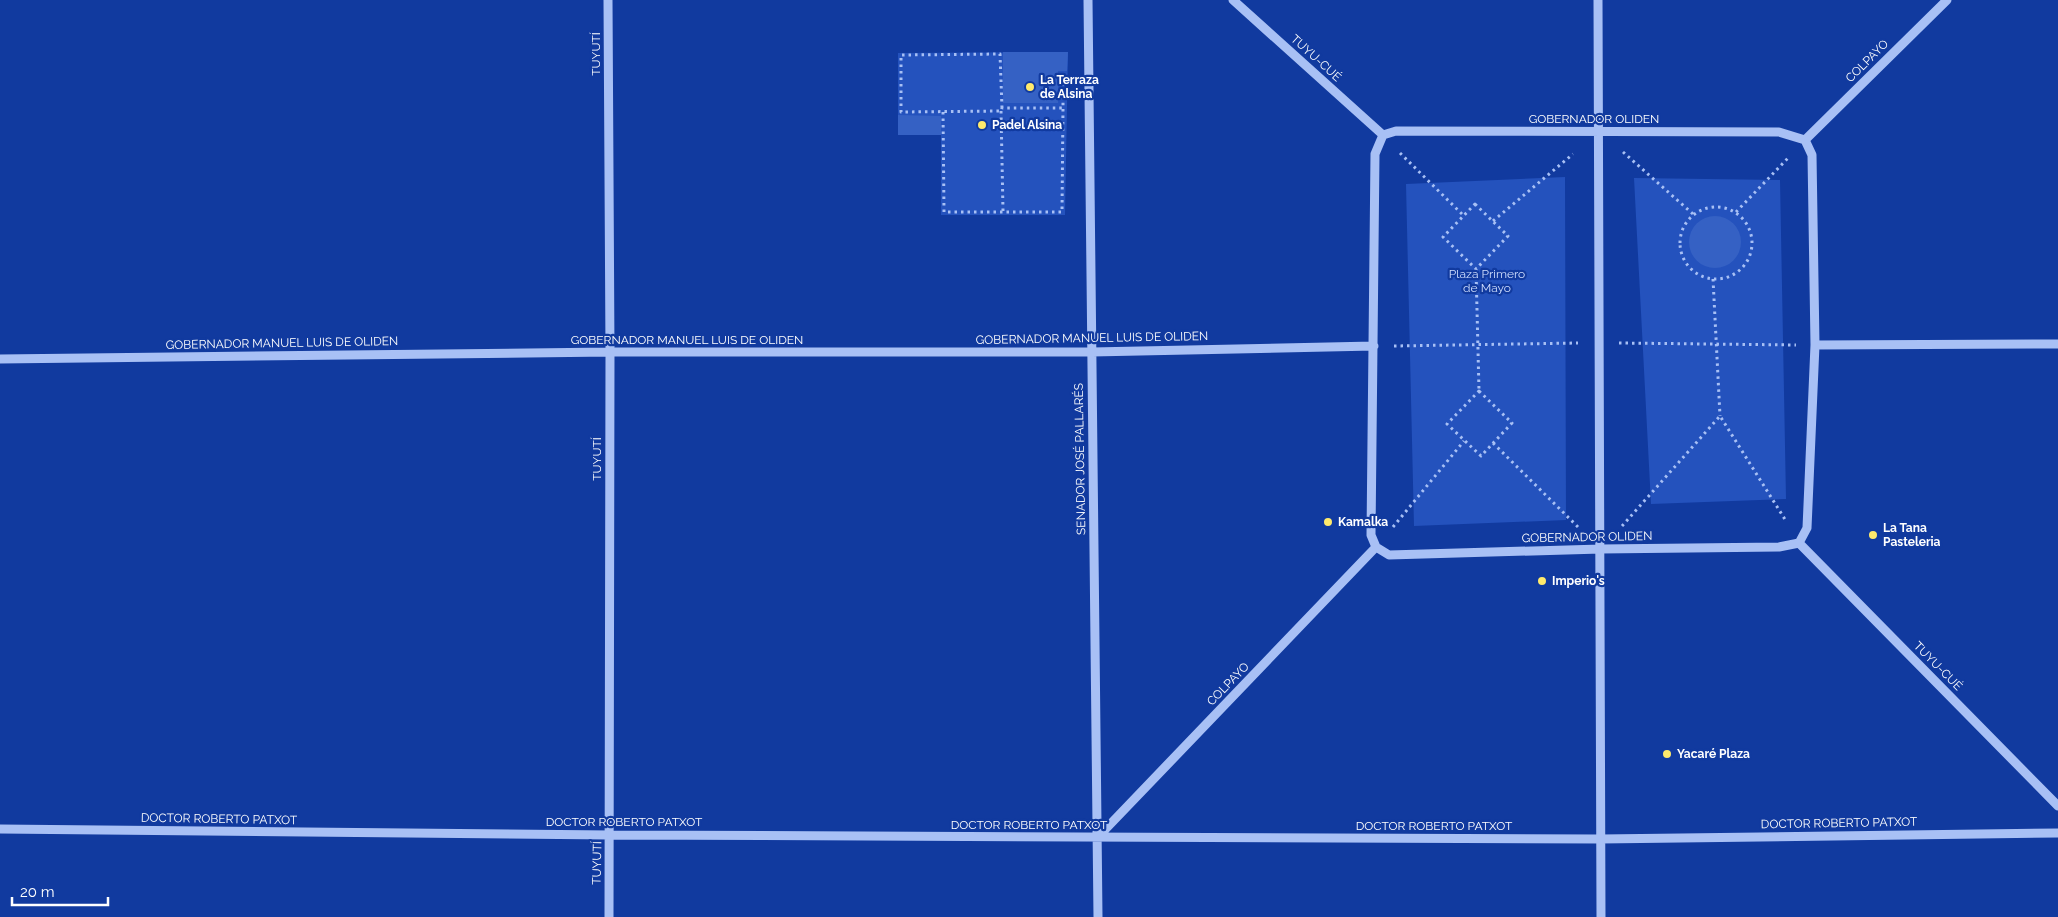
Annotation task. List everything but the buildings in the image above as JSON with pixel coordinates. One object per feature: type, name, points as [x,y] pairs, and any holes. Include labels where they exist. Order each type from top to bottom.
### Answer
[{"type":"street","name":"TUYUTÍ","points":[[608,0],[610,352],[609,917]]},
{"type":"street","name":"SENADOR JOSÉ PALLARÉS","points":[[1088,0],[1098,917]]},
{"type":"street","name":"TUYU-CUÉ","points":[[1233,0],[1383,136]]},
{"type":"street","points":[[1598,0],[1601,917]]},
{"type":"street","name":"COLPAYO","points":[[1805,140],[1947,0]]},
{"type":"street","name":"GOBERNADOR OLIDEN","points":[[1383,136],[1396,132],[1779,132],[1805,140]]},
{"type":"street","points":[[1376,547],[1371,535],[1375,154],[1383,136]]},
{"type":"street","points":[[1799,543],[1807,528],[1815,345],[1812,155],[1805,140]]},
{"type":"street","points":[[1815,345],[2058,344]]},
{"type":"street","name":"GOBERNADOR MANUEL LUIS DE OLIDEN","points":[[0,359],[610,352],[1092,352],[1374,346]]},
{"type":"street","name":"TUYU-CUÉ","points":[[1799,543],[2058,806]]},
{"type":"street","name":"GOBERNADOR OLIDEN","points":[[1376,547],[1389,555],[1601,549],[1779,547],[1799,543]]},
{"type":"street","name":"COLPAYO","points":[[1098,838],[1376,547]]},
{"type":"street","name":"DOCTOR ROBERTO PATXOT","points":[[0,829],[610,835],[1601,839],[2058,833]]},
{"type":"path","points":[[1003,211],[1002,110],[1000,54],[901,55],[901,112],[944,112],[1002,110],[1063,108]]},
{"type":"path","points":[[944,112],[944,212],[1062,212],[1063,77],[1089,78]]},
{"type":"path","points":[[1493,221],[1599,131],[1693,214]]},
{"type":"path","points":[[1383,136],[1464,216]]},
{"type":"path","points":[[1736,212],[1805,140]]},
{"type":"path","points":[[1476,269],[1508,236],[1475,204],[1443,237],[1476,269],[1479,391],[1512,423],[1481,456],[1447,424],[1479,391]]},
{"type":"path","points":[[1714,206],[1736,212],[1744,220],[1751,233],[1752,249],[1743,268],[1724,278],[1713,279],[1696,272],[1684,259],[1680,247],[1681,235],[1685,224],[1693,214],[1714,206]]},
{"type":"path","points":[[1713,279],[1720,416],[1799,543]]},
{"type":"path","points":[[1374,346],[1478,343],[1716,342],[1815,345]]},
{"type":"path","points":[[1492,443],[1601,549],[1720,416]]},
{"type":"path","points":[[1376,547],[1464,441]]},
{"type":"green space","name":"Padel Alsina","points":[[1068,52],[1065,215],[941,215],[941,135],[898,135],[898,53]]},
{"type":"green space","name":"Plaza Primero de Mayo","points":[[1565,177],[1566,520],[1414,526],[1406,184]]},
{"type":"green space","points":[[1634,178],[1780,180],[1786,499],[1651,504]]},
{"type":"place","name":"La Terraza de Alsina","points":[[1030,87]]},
{"type":"place","name":"Padel Alsina","points":[[982,125]]},
{"type":"place","name":"Kamalka","points":[[1328,522]]},
{"type":"place","name":"La Tana Pasteleria","points":[[1873,535]]},
{"type":"place","name":"Imperio's","points":[[1542,581]]},
{"type":"place","name":"Yacaré Plaza","points":[[1667,754]]}]
